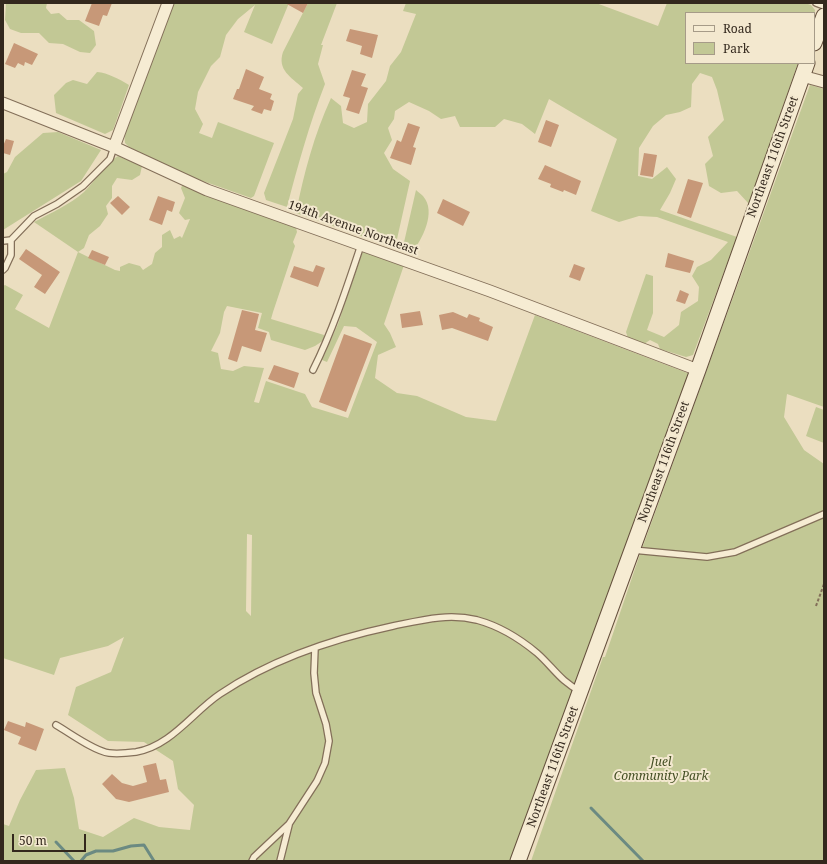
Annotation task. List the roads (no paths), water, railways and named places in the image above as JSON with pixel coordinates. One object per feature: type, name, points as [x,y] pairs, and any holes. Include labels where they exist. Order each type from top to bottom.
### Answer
[{"type":"street","points":[[114,147],[168,3]]},
{"type":"street","points":[[815,40],[824,16]]},
{"type":"street","points":[[805,69],[824,82]]},
{"type":"street","name":"Northeast 116th Street","points":[[518,861],[698,370],[805,69]]},
{"type":"street","name":"194th Avenue Northeast","points":[[3,103],[114,147],[207,190],[490,291],[698,370]]},
{"type":"lane","points":[[816,3],[824,6]]},
{"type":"lane","points":[[3,241],[11,240],[34,216],[57,204],[83,186],[110,159],[114,147]]},
{"type":"lane","points":[[3,270],[10,255],[11,240]]},
{"type":"lane","points":[[313,370],[322,352],[347,287],[361,245]]},
{"type":"lane","points":[[632,550],[707,557],[735,552],[824,514]]},
{"type":"lane","points":[[56,725],[97,749],[109,753],[138,752],[158,744],[175,732],[219,694],[253,674],[287,658],[361,633],[432,618],[455,616],[477,620],[509,632],[537,653],[569,686],[580,691]]},
{"type":"lane","points":[[252,861],[254,857],[289,824],[317,781],[325,763],[329,741],[326,724],[316,693],[314,672],[315,648]]},
{"type":"lane","points":[[280,861],[289,824]]},
{"type":"waterway","points":[[591,808],[643,861]]},
{"type":"waterway","points":[[56,842],[74,861]]},
{"type":"waterway","points":[[81,861],[86,855],[96,851],[113,851],[131,846],[144,845],[154,861]]},
{"type":"park label","name":"Juel Community Park","points":[[661,770]]}]
